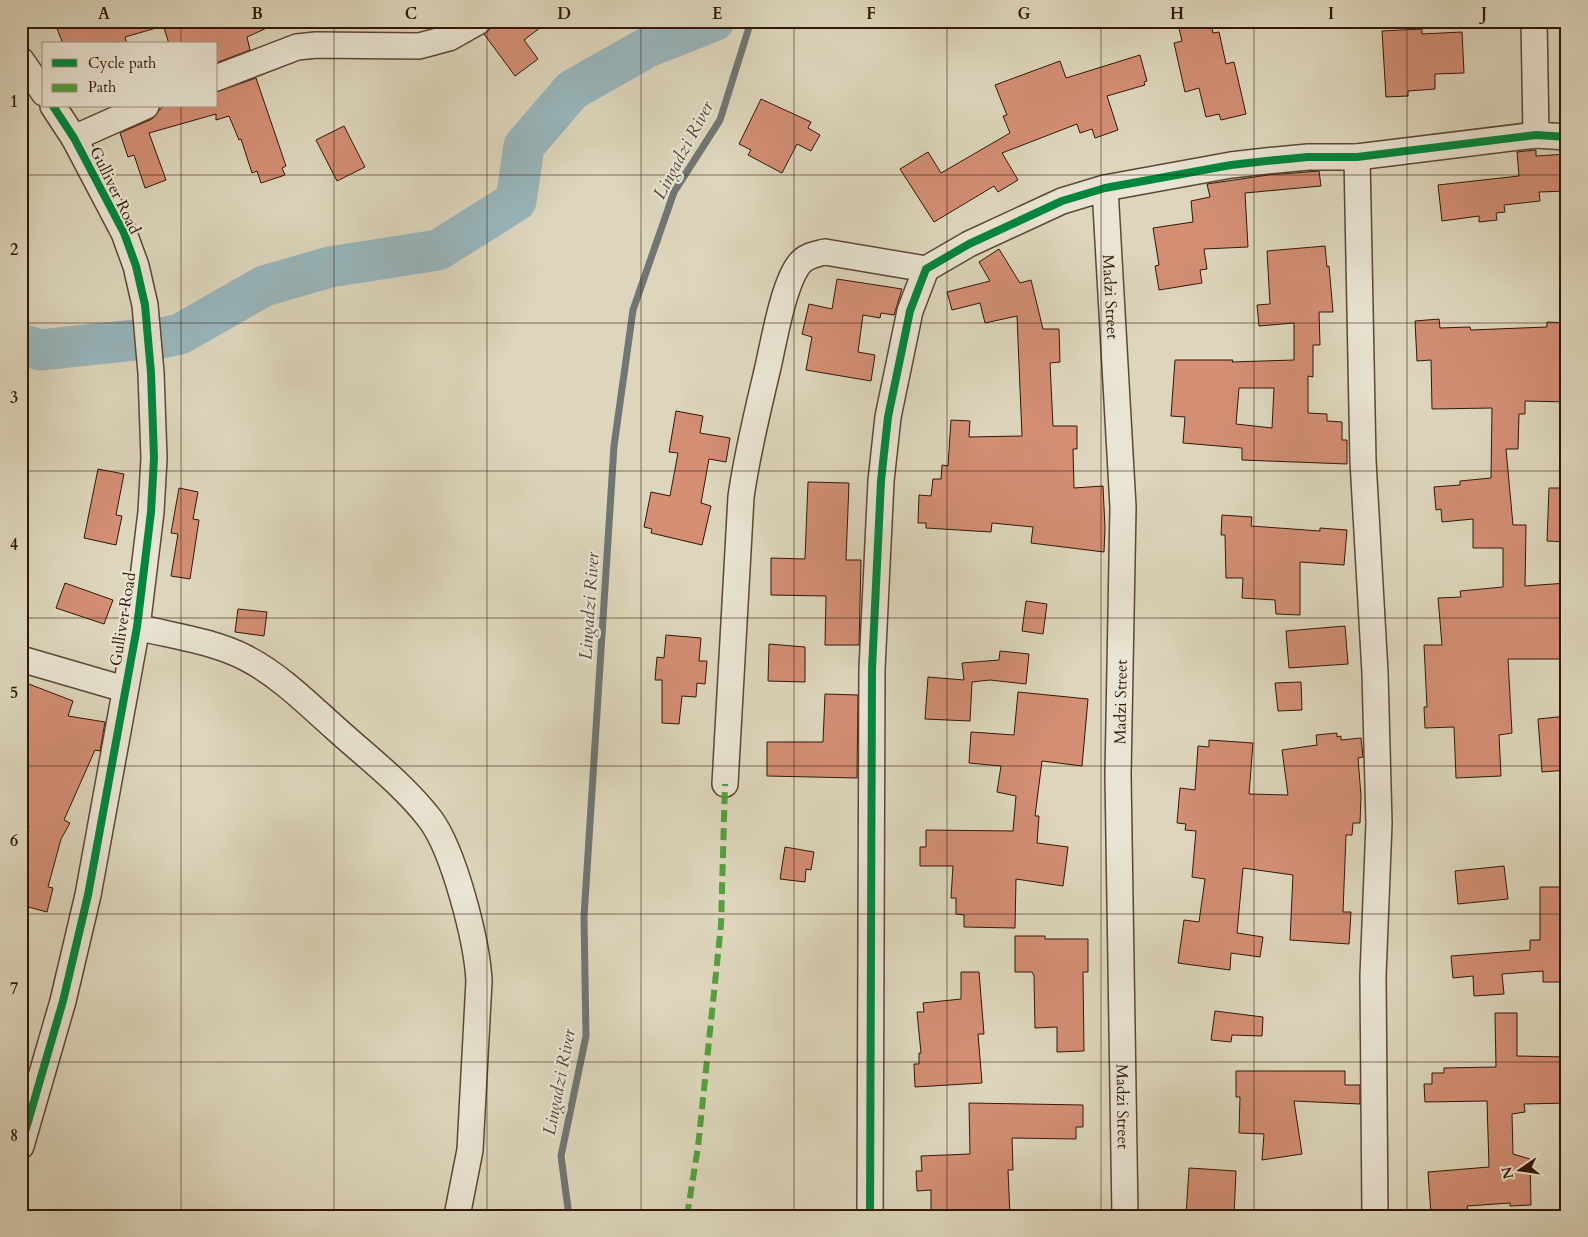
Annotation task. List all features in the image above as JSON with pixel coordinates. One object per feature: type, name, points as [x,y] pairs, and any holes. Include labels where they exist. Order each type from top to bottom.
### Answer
[{"type":"street","points":[[218,77],[298,47],[316,45],[419,46],[449,38],[479,21]]},
{"type":"street","points":[[1534,21],[1536,135]]},
{"type":"street","points":[[23,66],[42,90]]},
{"type":"street","name":"Gulliver Road","points":[[21,1146],[63,1001],[88,895],[124,689],[137,627],[151,512],[154,458],[152,383],[145,304],[136,266],[124,233],[74,138],[54,108]]},
{"type":"street","points":[[74,138],[142,108]]},
{"type":"street","points":[[725,784],[740,497],[745,465],[779,319],[792,278],[801,262],[812,255],[825,252],[926,268],[969,244],[1062,201],[1105,188],[1230,165],[1308,157],[1357,157],[1536,135],[1567,137]]},
{"type":"street","points":[[1357,157],[1363,461],[1375,673],[1380,823],[1373,976],[1374,1216]]},
{"type":"street","name":"Madzi Street","points":[[1105,188],[1123,507],[1118,776],[1125,1216]]},
{"type":"street","points":[[870,1216],[872,669],[881,481],[888,418],[910,311],[926,268]]},
{"type":"street","points":[[137,627],[215,646],[245,658],[272,674],[409,794],[432,821],[453,868],[473,933],[478,966],[470,1150],[457,1216]]},
{"type":"street","points":[[21,659],[124,689]]},
{"type":"building","points":[[54,21],[162,21],[163,26],[125,37],[126,42],[62,42]]},
{"type":"building","points":[[162,21],[282,21],[247,37],[250,50],[218,62],[218,42],[168,42]]},
{"type":"building","points":[[496,21],[549,21],[524,40],[538,59],[515,76],[484,34]]},
{"type":"building","points":[[1210,21],[1213,33],[1219,32],[1226,64],[1234,62],[1246,114],[1221,120],[1219,114],[1206,117],[1199,88],[1185,92],[1174,43],[1182,41],[1179,28]]},
{"type":"building","points":[[1422,29],[1422,34],[1462,32],[1464,73],[1435,74],[1435,89],[1408,91],[1408,96],[1386,97],[1382,31]]},
{"type":"building","points":[[1140,55],[1147,81],[1144,82],[1145,85],[1107,96],[1118,130],[1095,138],[1092,129],[1080,133],[1077,124],[1002,153],[1018,180],[998,192],[994,186],[934,222],[900,169],[928,152],[941,173],[1010,133],[1003,116],[1007,115],[995,85],[1060,61],[1066,78]]},
{"type":"building","points":[[256,78],[286,166],[282,168],[285,175],[261,183],[257,171],[252,173],[241,139],[239,140],[229,116],[216,120],[216,114],[149,133],[166,180],[145,188],[134,155],[128,157],[120,133],[152,119],[161,108],[218,108],[218,91]]},
{"type":"building","points":[[761,99],[811,122],[808,128],[820,135],[811,151],[797,144],[782,173],[748,155],[751,150],[739,144]]},
{"type":"building","points":[[344,126],[365,167],[337,181],[316,140]]},
{"type":"building","points":[[1536,150],[1536,156],[1567,154],[1567,191],[1539,192],[1540,201],[1504,205],[1505,212],[1496,213],[1497,220],[1479,222],[1479,216],[1442,221],[1438,185],[1519,176],[1517,152]]},
{"type":"building","points":[[1319,171],[1321,186],[1245,193],[1248,247],[1204,249],[1207,269],[1200,270],[1202,283],[1159,290],[1155,266],[1159,265],[1153,228],[1193,222],[1191,201],[1210,197],[1207,184],[1268,175]]},
{"type":"building","points":[[1325,246],[1327,267],[1329,266],[1333,312],[1319,312],[1320,345],[1313,345],[1313,377],[1308,376],[1308,413],[1327,414],[1327,421],[1342,422],[1342,440],[1347,440],[1347,464],[1242,460],[1242,448],[1183,443],[1185,417],[1171,416],[1175,360],[1233,360],[1232,362],[1294,360],[1294,323],[1259,326],[1257,305],[1270,304],[1267,251]],"holes":[[[1239,388],[1274,388],[1272,428],[1236,424]]]},
{"type":"building","points":[[999,249],[1020,283],[1031,280],[1043,329],[1059,329],[1060,362],[1050,363],[1053,426],[1077,426],[1077,449],[1073,449],[1074,488],[1103,486],[1104,552],[1031,543],[1033,527],[992,523],[991,532],[926,528],[926,523],[918,523],[919,495],[931,496],[933,479],[941,479],[942,465],[948,466],[951,420],[970,421],[969,437],[1022,436],[1017,316],[985,323],[980,303],[952,310],[947,292],[990,281],[979,262]]},
{"type":"building","points":[[837,279],[902,289],[894,315],[881,313],[880,318],[863,315],[858,352],[875,355],[871,381],[806,370],[812,337],[802,334],[809,304],[832,309]]},
{"type":"building","points":[[1439,319],[1440,328],[1470,327],[1471,330],[1547,327],[1547,322],[1567,323],[1567,402],[1525,401],[1525,414],[1519,414],[1518,449],[1506,449],[1513,525],[1526,525],[1525,586],[1567,583],[1567,659],[1508,659],[1512,733],[1499,735],[1501,776],[1456,778],[1454,727],[1425,728],[1424,707],[1427,707],[1424,645],[1442,645],[1438,598],[1461,597],[1460,591],[1503,587],[1503,548],[1473,548],[1473,519],[1442,522],[1441,509],[1436,510],[1434,487],[1460,485],[1460,481],[1491,478],[1492,408],[1432,409],[1431,360],[1417,361],[1415,321]]},
{"type":"building","points":[[676,411],[703,416],[700,433],[730,438],[726,462],[709,459],[701,503],[711,506],[702,545],[651,533],[652,529],[644,527],[651,492],[670,496],[678,453],[669,452]]},
{"type":"building","points":[[98,469],[124,474],[116,515],[122,516],[116,545],[84,538]]},
{"type":"building","points":[[808,482],[849,483],[846,560],[861,560],[859,645],[825,645],[826,596],[771,595],[771,558],[805,559]]},
{"type":"building","points":[[179,488],[198,492],[193,519],[199,520],[190,579],[171,576],[178,534],[171,533]]},
{"type":"building","points":[[1549,488],[1567,488],[1567,542],[1547,541]]},
{"type":"building","points":[[1222,515],[1252,517],[1251,526],[1320,531],[1320,528],[1347,530],[1344,565],[1300,562],[1300,615],[1276,614],[1275,600],[1242,598],[1243,578],[1226,578],[1225,535],[1221,535]]},
{"type":"building","points":[[65,583],[113,600],[104,624],[56,608]]},
{"type":"building","points":[[1026,601],[1047,604],[1043,634],[1022,631]]},
{"type":"building","points":[[238,609],[267,612],[264,636],[235,632]]},
{"type":"building","points":[[1345,626],[1348,664],[1289,668],[1286,631]]},
{"type":"building","points":[[666,635],[701,638],[699,661],[707,661],[705,684],[697,683],[696,697],[682,696],[679,724],[662,723],[662,680],[655,680],[657,657],[664,658]]},
{"type":"building","points":[[769,644],[805,647],[805,682],[768,681]]},
{"type":"building","points":[[1000,651],[1029,654],[1026,684],[990,680],[972,682],[970,721],[925,719],[928,677],[964,680],[962,663],[999,660]]},
{"type":"building","points":[[21,681],[73,701],[68,716],[105,722],[100,751],[95,750],[64,820],[70,823],[61,839],[48,887],[53,888],[47,912],[21,905],[21,856],[29,826],[21,821]]},
{"type":"building","points":[[1301,682],[1302,710],[1278,711],[1275,683]]},
{"type":"building","points":[[1018,692],[1088,699],[1082,766],[1042,761],[1035,816],[1039,816],[1037,843],[1068,847],[1063,886],[1016,879],[1015,928],[964,927],[964,915],[956,914],[956,898],[951,898],[953,866],[920,866],[920,847],[926,847],[926,830],[1013,831],[1016,796],[997,792],[1001,766],[969,763],[971,732],[1014,735]]},
{"type":"building","points":[[825,694],[858,695],[857,778],[767,776],[767,742],[823,742]]},
{"type":"building","points":[[1567,716],[1567,770],[1542,772],[1538,719]]},
{"type":"building","points":[[1337,733],[1337,737],[1341,736],[1341,740],[1361,738],[1363,757],[1358,758],[1361,796],[1360,823],[1353,823],[1352,835],[1346,835],[1343,912],[1351,912],[1349,944],[1290,940],[1293,875],[1243,868],[1237,933],[1263,937],[1260,957],[1231,953],[1230,970],[1178,963],[1184,920],[1199,922],[1205,879],[1192,877],[1196,831],[1185,830],[1186,824],[1177,823],[1180,788],[1195,790],[1198,746],[1209,747],[1209,740],[1253,743],[1249,794],[1288,795],[1282,750],[1317,745],[1316,735]]},
{"type":"building","points":[[785,847],[814,852],[811,870],[806,869],[805,882],[780,879]]},
{"type":"building","points":[[1504,866],[1508,899],[1458,904],[1455,871]]},
{"type":"building","points":[[1540,887],[1567,887],[1567,982],[1543,982],[1543,971],[1502,974],[1504,994],[1474,996],[1473,976],[1453,978],[1451,956],[1530,950],[1530,940],[1540,940]]},
{"type":"building","points":[[1015,936],[1045,936],[1045,939],[1088,939],[1088,972],[1083,972],[1084,1051],[1057,1052],[1057,1027],[1035,1028],[1034,976],[1032,972],[1015,972]]},
{"type":"building","points":[[961,972],[979,972],[984,1034],[978,1034],[982,1083],[915,1087],[914,1064],[919,1064],[919,1053],[921,1053],[917,1012],[924,1012],[923,1003],[961,999]]},
{"type":"building","points":[[1215,1011],[1263,1017],[1262,1036],[1232,1035],[1231,1042],[1211,1040]]},
{"type":"building","points":[[1495,1013],[1517,1013],[1517,1056],[1567,1057],[1567,1103],[1524,1104],[1525,1112],[1512,1114],[1513,1154],[1530,1159],[1531,1205],[1510,1206],[1510,1203],[1467,1206],[1468,1211],[1431,1214],[1428,1172],[1489,1167],[1487,1101],[1425,1102],[1424,1084],[1432,1084],[1432,1073],[1444,1073],[1444,1068],[1496,1067]]},
{"type":"building","points":[[1236,1071],[1345,1071],[1345,1085],[1360,1085],[1360,1104],[1294,1101],[1302,1154],[1262,1160],[1264,1134],[1239,1133],[1240,1097],[1236,1097]]},
{"type":"building","points":[[969,1103],[1083,1105],[1083,1127],[1076,1127],[1076,1139],[1012,1138],[1013,1170],[1008,1170],[1010,1216],[931,1216],[931,1190],[917,1191],[916,1171],[922,1171],[921,1156],[970,1154]]},
{"type":"building","points":[[1189,1168],[1236,1171],[1234,1216],[1186,1216]]},
{"type":"waterway","points":[[161,338],[180,334],[264,286],[330,267],[438,250],[516,201],[524,146],[572,90],[648,47],[714,21]]},
{"type":"waterway","name":"Lingadzi River","points":[[569,1216],[561,1156],[586,1036],[584,917],[614,446],[633,310],[674,192],[720,120],[751,21]]},
{"type":"waterway","points":[[21,344],[40,350],[135,340]]},
{"type":"marked path","points":[[687,1216],[698,1147],[721,925],[725,784]]},
{"type":"cycle path","points":[[21,1146],[63,1001],[88,895],[137,627],[151,512],[154,458],[151,373],[145,305],[136,266],[124,233],[74,138],[54,108]]},
{"type":"cycle path","points":[[870,1216],[872,669],[881,481],[888,417],[910,311],[926,269],[969,244],[1062,201],[1105,188],[1231,165],[1266,161],[1308,157],[1357,157],[1536,135],[1567,137]]}]
